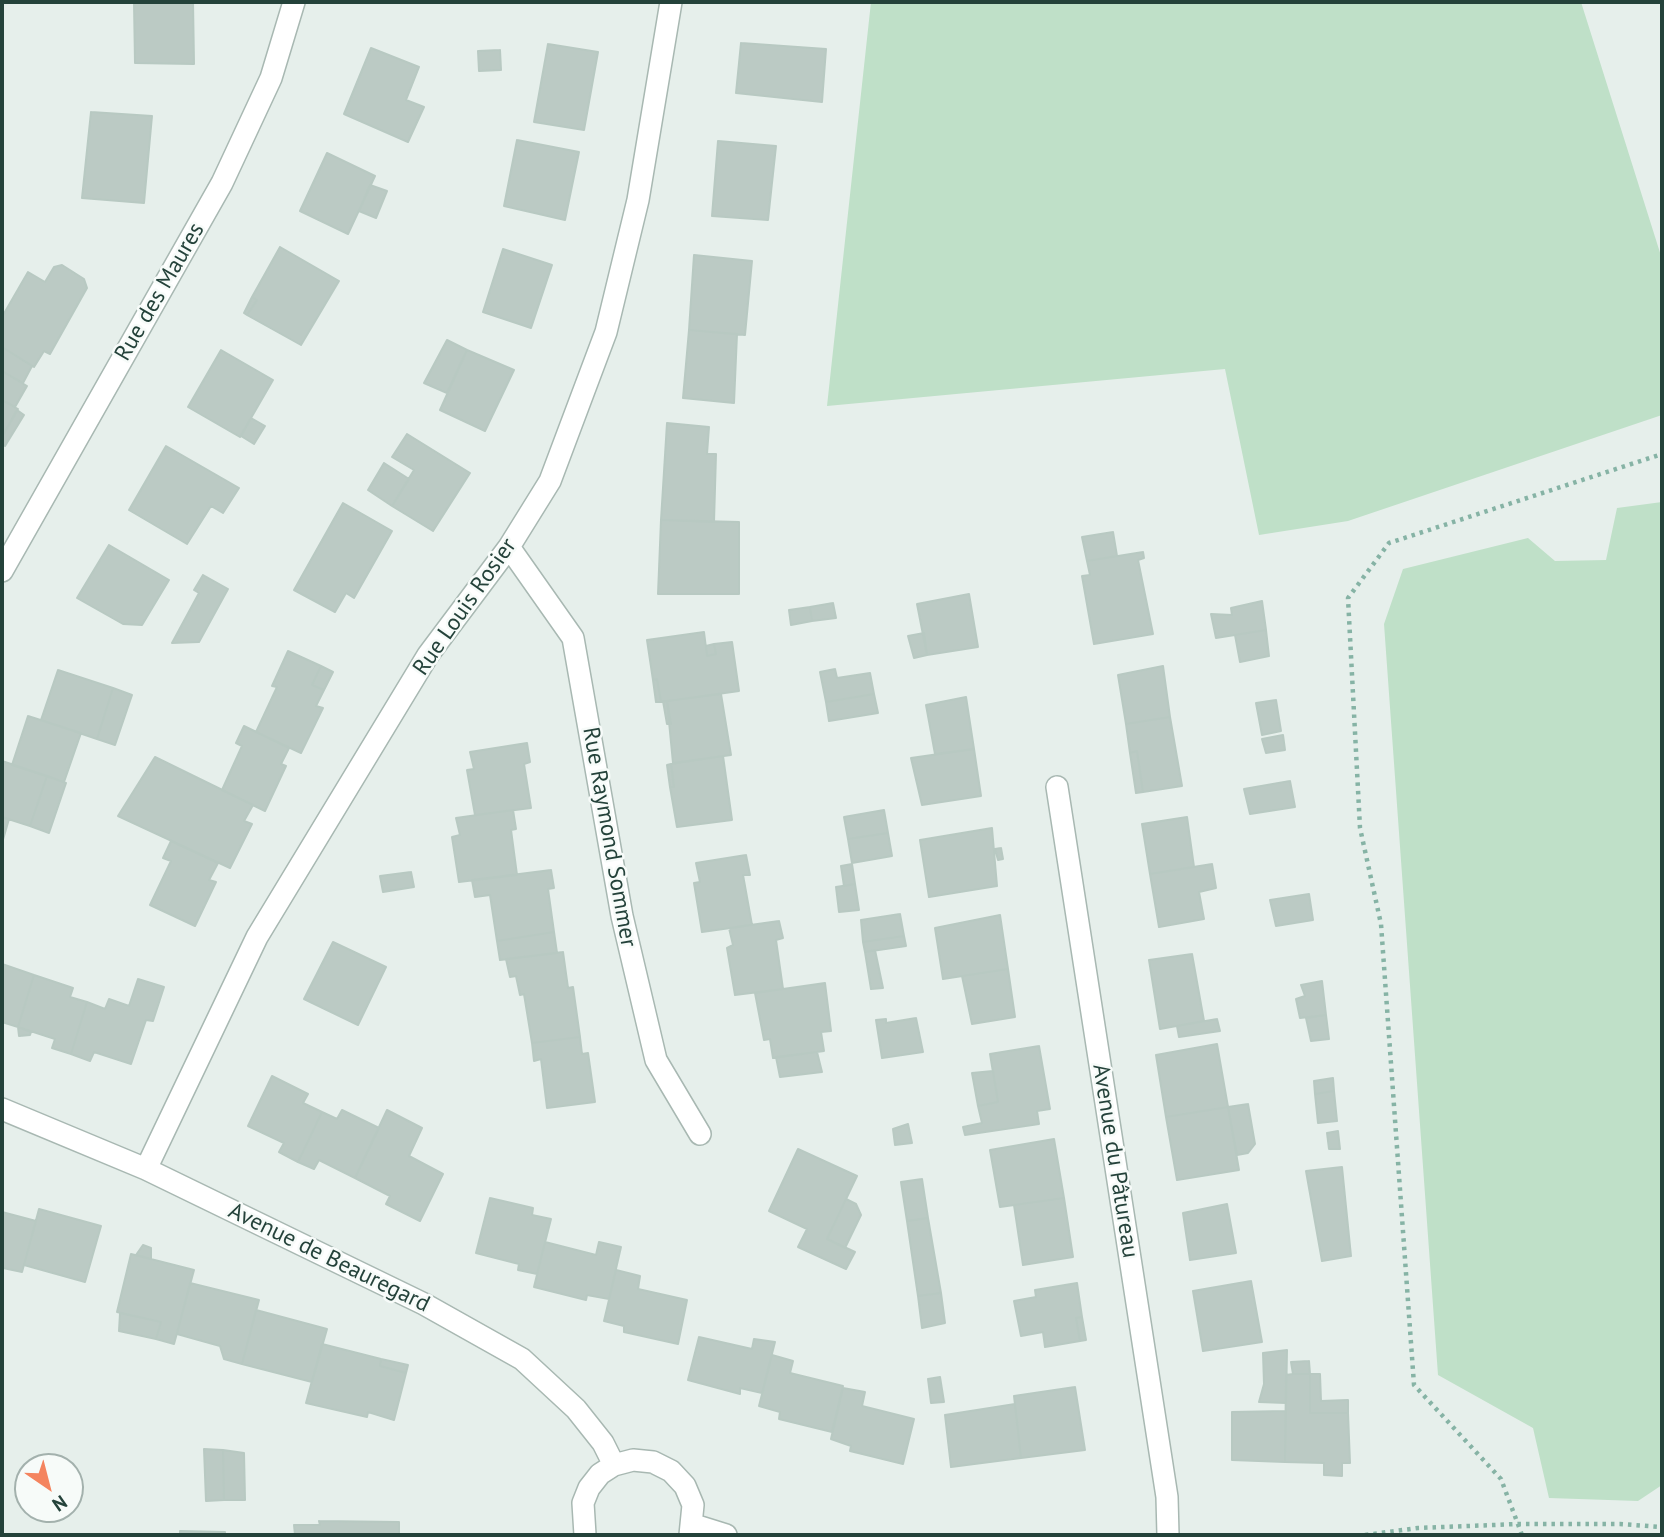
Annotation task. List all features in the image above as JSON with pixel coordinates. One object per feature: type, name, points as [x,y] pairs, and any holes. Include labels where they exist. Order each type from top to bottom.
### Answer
[{"type":"street","name":"Rue des Maures","points":[[2,571],[222,183],[271,78],[294,2]]},
{"type":"street","name":"Rue Louis Rosier","points":[[146,1168],[257,937],[428,655],[509,547],[550,481],[606,332],[638,200],[671,2]]},
{"type":"street","name":"Rue Raymond Sommer","points":[[509,547],[573,638],[622,916],[656,1060],[700,1133]]},
{"type":"street","name":"Avenue du Pâtureau","points":[[1057,787],[1167,1497],[1168,1535]]},
{"type":"street","name":"Avenue de Beauregard","points":[[2,1109],[146,1168],[424,1304],[522,1359],[576,1409],[603,1443],[614,1465]]},
{"type":"street","points":[[585,1535],[583,1503],[600,1474],[614,1465],[633,1460],[653,1462],[671,1471],[685,1486],[693,1505],[692,1530],[726,1535]]},
{"type":"path","points":[[1522,1535],[1501,1479],[1414,1385],[1381,924],[1360,828],[1348,598],[1389,543],[1662,454]]},
{"type":"path","points":[[1365,1535],[1418,1528],[1518,1524],[1620,1524],[1662,1527]]},
{"type":"green space","points":[[871,2],[1581,2],[1662,259],[1662,415],[1348,521],[1259,535],[1225,369],[827,406]]},
{"type":"green space","points":[[1662,502],[1662,1485],[1638,1501],[1549,1498],[1533,1428],[1438,1375],[1384,624],[1403,569],[1528,538],[1555,561],[1606,560],[1617,508]]},
{"type":"building","points":[[134,2],[193,2],[194,64],[135,63]]},
{"type":"building","points":[[741,43],[826,49],[822,102],[736,93]]},
{"type":"building","points":[[548,44],[598,52],[584,130],[534,122]]},
{"type":"building","points":[[371,48],[419,67],[406,100],[424,107],[408,142],[344,114]]},
{"type":"building","points":[[500,50],[501,70],[479,71],[478,51]]},
{"type":"building","points":[[91,112],[152,116],[144,203],[82,198]]},
{"type":"building","points":[[517,140],[579,152],[565,220],[504,206]]},
{"type":"building","points":[[718,141],[776,146],[768,220],[712,216]]},
{"type":"building","points":[[327,153],[375,176],[348,234],[300,211]]},
{"type":"building","points":[[370,185],[387,191],[376,218],[359,211]]},
{"type":"building","points":[[280,247],[339,281],[301,345],[247,315],[257,300],[252,297]]},
{"type":"building","points":[[503,249],[552,265],[531,328],[483,312]]},
{"type":"building","points":[[694,255],[752,261],[745,335],[689,330]]},
{"type":"building","points":[[62,265],[84,279],[87,288],[50,354],[44,351],[34,367],[2,347],[2,317],[28,272],[45,282],[54,267]]},
{"type":"building","points":[[252,297],[257,300],[247,315],[244,313]]},
{"type":"building","points":[[689,330],[737,334],[734,403],[683,398]]},
{"type":"building","points":[[447,340],[467,350],[447,393],[424,383]]},
{"type":"building","points":[[2,347],[32,366],[23,383],[2,371]]},
{"type":"building","points":[[221,350],[273,380],[240,437],[188,407]]},
{"type":"building","points":[[467,350],[514,370],[485,431],[440,410]]},
{"type":"building","points":[[2,371],[27,386],[15,407],[2,400]]},
{"type":"building","points":[[2,400],[18,409],[2,437]]},
{"type":"building","points":[[17,410],[24,415],[5,446],[2,444],[2,437]]},
{"type":"building","points":[[251,418],[265,426],[254,444],[241,436]]},
{"type":"building","points":[[667,423],[709,427],[707,454],[716,454],[714,522],[661,520]]},
{"type":"building","points":[[407,434],[470,473],[433,531],[392,506],[414,470],[392,457]]},
{"type":"building","points":[[166,446],[239,488],[223,513],[211,506],[187,544],[129,510]]},
{"type":"building","points":[[384,463],[409,479],[392,506],[368,490]]},
{"type":"building","points":[[343,503],[392,531],[354,598],[346,593],[335,612],[294,590]]},
{"type":"building","points":[[661,520],[739,522],[739,594],[658,594]]},
{"type":"building","points":[[1113,532],[1117,556],[1087,561],[1082,537]]},
{"type":"building","points":[[109,545],[169,580],[142,625],[123,624],[77,598]]},
{"type":"building","points":[[1143,552],[1144,558],[1138,560],[1153,634],[1094,644],[1082,576],[1090,575],[1087,561]]},
{"type":"building","points":[[203,575],[228,589],[199,642],[172,643],[199,593],[194,590]]},
{"type":"building","points":[[969,594],[978,647],[927,655],[917,604]]},
{"type":"building","points":[[1262,601],[1266,630],[1216,638],[1211,614],[1232,615],[1231,608]]},
{"type":"building","points":[[833,603],[836,618],[812,621],[810,607]]},
{"type":"building","points":[[810,607],[812,621],[791,625],[789,610]]},
{"type":"building","points":[[1266,630],[1269,656],[1240,662],[1235,635]]},
{"type":"building","points":[[704,632],[707,656],[716,654],[714,644],[732,642],[739,691],[661,702],[657,679],[653,680],[647,640]]},
{"type":"building","points":[[924,633],[927,655],[914,658],[908,636]]},
{"type":"building","points":[[714,644],[716,654],[707,656],[706,646]]},
{"type":"building","points":[[288,651],[321,666],[312,685],[324,690],[316,706],[323,708],[301,753],[256,732],[277,687],[272,686]]},
{"type":"building","points":[[321,666],[333,672],[324,690],[312,685]]},
{"type":"building","points":[[1163,666],[1170,717],[1126,724],[1118,675]]},
{"type":"building","points":[[835,669],[837,678],[870,673],[874,694],[826,702],[820,672]]},
{"type":"building","points":[[58,670],[113,688],[97,739],[41,720]]},
{"type":"building","points":[[657,679],[661,702],[656,702],[653,680]]},
{"type":"building","points":[[113,688],[132,695],[115,745],[97,739]]},
{"type":"building","points":[[721,694],[731,755],[673,763],[667,701]]},
{"type":"building","points":[[874,694],[878,713],[829,721],[826,702]]},
{"type":"building","points":[[966,697],[974,749],[935,754],[926,705]]},
{"type":"building","points":[[1276,700],[1281,731],[1262,735],[1256,703]]},
{"type":"building","points":[[663,701],[667,701],[671,724],[667,724]]},
{"type":"building","points":[[28,716],[81,733],[64,782],[12,765]]},
{"type":"building","points":[[1170,717],[1182,786],[1143,792],[1137,751],[1130,753],[1126,724]]},
{"type":"building","points":[[244,726],[289,748],[281,764],[286,766],[265,811],[222,790],[242,746],[236,743]]},
{"type":"building","points":[[1283,735],[1285,750],[1266,753],[1262,739]]},
{"type":"building","points":[[527,743],[530,762],[524,764],[531,808],[475,815],[467,770],[474,769],[470,752]]},
{"type":"building","points":[[974,749],[981,796],[922,805],[911,758]]},
{"type":"building","points":[[1137,751],[1143,792],[1136,793],[1130,753]]},
{"type":"building","points":[[723,756],[732,820],[677,827],[670,787],[674,787],[671,764]]},
{"type":"building","points":[[155,757],[253,805],[244,821],[252,824],[230,868],[118,816]]},
{"type":"building","points":[[2,761],[47,776],[30,826],[2,817]]},
{"type":"building","points":[[671,764],[674,787],[670,787],[667,765]]},
{"type":"building","points":[[47,776],[66,783],[49,833],[30,826]]},
{"type":"building","points":[[1290,781],[1295,807],[1250,814],[1244,789]]},
{"type":"building","points":[[513,810],[516,829],[511,830],[517,875],[459,882],[452,837],[460,835],[456,818]]},
{"type":"building","points":[[884,810],[888,833],[848,839],[844,817]]},
{"type":"building","points":[[2,817],[9,819],[2,843]]},
{"type":"building","points":[[1187,817],[1194,867],[1150,874],[1142,824]]},
{"type":"building","points":[[992,828],[997,886],[929,897],[920,840]]},
{"type":"building","points":[[888,833],[892,856],[852,863],[848,839]]},
{"type":"building","points":[[171,841],[218,863],[209,880],[216,882],[195,926],[150,905],[171,861],[163,858]]},
{"type":"building","points":[[1001,848],[1003,859],[998,860],[995,849]]},
{"type":"building","points":[[746,855],[750,875],[743,875],[752,925],[702,932],[694,883],[700,882],[696,863]]},
{"type":"building","points":[[852,864],[855,884],[844,886],[841,866]]},
{"type":"building","points":[[1212,864],[1216,888],[1199,892],[1204,919],[1159,927],[1150,874]]},
{"type":"building","points":[[551,870],[554,888],[548,889],[554,932],[497,941],[490,895],[475,897],[472,880]]},
{"type":"building","points":[[411,872],[414,887],[383,892],[380,876]]},
{"type":"building","points":[[855,884],[859,910],[839,912],[836,887]]},
{"type":"building","points":[[1309,894],[1313,920],[1276,926],[1270,900]]},
{"type":"building","points":[[900,914],[904,936],[863,942],[861,920]]},
{"type":"building","points":[[1000,915],[1008,969],[943,979],[935,928]]},
{"type":"building","points":[[779,921],[783,938],[776,940],[783,989],[735,995],[727,948],[733,945],[729,928]]},
{"type":"building","points":[[554,932],[557,953],[500,960],[497,941]]},
{"type":"building","points":[[904,936],[906,946],[865,952],[863,942]]},
{"type":"building","points":[[333,942],[386,967],[358,1025],[304,999]]},
{"type":"building","points":[[875,950],[883,988],[871,989],[865,952]]},
{"type":"building","points":[[563,952],[568,988],[573,987],[580,1037],[532,1043],[524,994],[520,995],[516,976],[510,977],[506,959]]},
{"type":"building","points":[[1192,954],[1204,1021],[1160,1029],[1149,960]]},
{"type":"building","points":[[2,964],[34,975],[18,1027],[2,1022]]},
{"type":"building","points":[[1008,969],[1015,1017],[972,1024],[962,976]]},
{"type":"building","points":[[34,975],[73,988],[70,997],[87,1002],[71,1054],[52,1048],[55,1039],[18,1027]]},
{"type":"building","points":[[138,979],[164,987],[153,1021],[146,1020],[131,1064],[94,1052],[90,1061],[71,1054],[87,1002],[105,1009],[109,999],[129,1006]]},
{"type":"building","points":[[1322,981],[1326,1015],[1300,1018],[1296,999],[1305,996],[1301,985]]},
{"type":"building","points":[[825,983],[831,1031],[821,1032],[824,1051],[773,1058],[770,1039],[764,1040],[755,993]]},
{"type":"building","points":[[1326,1015],[1329,1039],[1311,1041],[1306,1018]]},
{"type":"building","points":[[916,1018],[923,1052],[882,1058],[876,1020],[886,1019],[886,1023]]},
{"type":"building","points":[[1217,1019],[1220,1031],[1179,1037],[1177,1026]]},
{"type":"building","points":[[18,1027],[31,1032],[30,1035],[19,1036]]},
{"type":"building","points":[[580,1037],[582,1054],[588,1053],[595,1102],[547,1108],[541,1059],[534,1061],[532,1043]]},
{"type":"building","points":[[1217,1044],[1228,1107],[1166,1117],[1156,1055]]},
{"type":"building","points":[[1039,1046],[1050,1109],[1037,1111],[1039,1124],[965,1135],[963,1127],[982,1123],[978,1106],[998,1102],[990,1054]]},
{"type":"building","points":[[817,1052],[822,1072],[780,1077],[776,1057]]},
{"type":"building","points":[[993,1071],[998,1102],[978,1106],[972,1073]]},
{"type":"building","points":[[272,1076],[308,1094],[303,1103],[322,1112],[298,1162],[279,1152],[284,1143],[248,1126]]},
{"type":"building","points":[[1333,1078],[1334,1091],[1315,1094],[1314,1081]]},
{"type":"building","points":[[1334,1091],[1337,1121],[1318,1123],[1315,1094]]},
{"type":"building","points":[[1248,1104],[1255,1144],[1248,1153],[1237,1155],[1228,1107]]},
{"type":"building","points":[[1228,1107],[1239,1170],[1177,1180],[1166,1117]]},
{"type":"building","points":[[342,1110],[379,1128],[355,1178],[319,1160],[314,1169],[298,1162],[322,1112],[337,1119]]},
{"type":"building","points":[[387,1110],[422,1128],[409,1156],[443,1174],[420,1221],[386,1204],[390,1196],[355,1178]]},
{"type":"building","points":[[908,1124],[912,1143],[895,1145],[893,1129]]},
{"type":"building","points":[[1338,1131],[1340,1149],[1329,1149],[1327,1133]]},
{"type":"building","points":[[1054,1139],[1064,1198],[1000,1207],[990,1150]]},
{"type":"building","points":[[798,1149],[857,1176],[827,1239],[855,1252],[846,1269],[798,1247],[807,1229],[769,1211]]},
{"type":"building","points":[[1342,1167],[1351,1256],[1322,1261],[1306,1171]]},
{"type":"building","points":[[922,1179],[928,1218],[907,1221],[901,1182]]},
{"type":"building","points":[[490,1198],[533,1208],[532,1215],[551,1219],[537,1274],[518,1270],[519,1264],[476,1253]]},
{"type":"building","points":[[1064,1198],[1073,1257],[1023,1265],[1014,1205]]},
{"type":"building","points":[[846,1199],[856,1204],[861,1215],[845,1248],[827,1239]]},
{"type":"building","points":[[1227,1204],[1236,1253],[1190,1260],[1183,1213]]},
{"type":"building","points":[[39,1209],[101,1226],[85,1282],[24,1265]]},
{"type":"building","points":[[2,1212],[36,1221],[22,1272],[3,1268],[2,1273]]},
{"type":"building","points":[[928,1218],[941,1293],[918,1296],[907,1221]]},
{"type":"building","points":[[545,1242],[596,1255],[599,1242],[621,1247],[609,1299],[587,1295],[586,1300],[534,1287]]},
{"type":"building","points":[[143,1245],[151,1248],[151,1259],[136,1255]]},
{"type":"building","points":[[131,1254],[194,1270],[174,1344],[156,1339],[161,1322],[117,1312]]},
{"type":"building","points":[[616,1270],[640,1276],[638,1289],[687,1300],[678,1344],[624,1332],[624,1326],[604,1321]]},
{"type":"building","points":[[1251,1281],[1262,1342],[1203,1351],[1193,1291]]},
{"type":"building","points":[[190,1283],[259,1300],[242,1364],[224,1359],[220,1346],[177,1334]]},
{"type":"building","points":[[1077,1283],[1082,1317],[1076,1318],[1080,1341],[1045,1347],[1043,1332],[1021,1336],[1014,1301],[1036,1297],[1035,1290]]},
{"type":"building","points":[[941,1293],[945,1323],[922,1328],[918,1296]]},
{"type":"building","points":[[256,1310],[327,1329],[312,1382],[242,1364]]},
{"type":"building","points":[[120,1313],[161,1322],[156,1339],[119,1331]]},
{"type":"building","points":[[1082,1317],[1086,1340],[1080,1341],[1076,1318]]},
{"type":"building","points":[[699,1337],[752,1349],[754,1339],[775,1342],[762,1393],[740,1388],[740,1394],[688,1380]]},
{"type":"building","points":[[322,1344],[381,1359],[380,1366],[406,1373],[394,1420],[368,1412],[367,1417],[306,1403]]},
{"type":"building","points":[[1287,1350],[1286,1403],[1259,1402],[1264,1384],[1263,1353]]},
{"type":"building","points":[[772,1355],[793,1361],[790,1373],[843,1386],[832,1432],[779,1419],[780,1412],[759,1406]]},
{"type":"building","points":[[381,1359],[408,1365],[406,1373],[380,1366]]},
{"type":"building","points":[[1309,1361],[1310,1374],[1293,1374],[1291,1362]]},
{"type":"building","points":[[1310,1374],[1310,1413],[1348,1413],[1350,1463],[1342,1463],[1342,1476],[1324,1475],[1324,1463],[1285,1462],[1286,1375]]},
{"type":"building","points":[[1310,1374],[1320,1374],[1321,1401],[1348,1400],[1348,1413],[1310,1413]]},
{"type":"building","points":[[940,1377],[944,1402],[931,1403],[928,1379]]},
{"type":"building","points":[[1075,1387],[1085,1450],[1021,1458],[1014,1396]]},
{"type":"building","points":[[843,1388],[865,1392],[862,1406],[914,1419],[903,1464],[850,1451],[851,1446],[831,1439]]},
{"type":"building","points":[[1015,1404],[1021,1458],[951,1467],[945,1415]]},
{"type":"building","points":[[1286,1411],[1285,1462],[1232,1460],[1232,1412]]},
{"type":"building","points":[[204,1449],[223,1450],[224,1500],[206,1501]]},
{"type":"building","points":[[223,1450],[244,1453],[245,1500],[224,1500]]},
{"type":"building","points":[[319,1521],[399,1522],[399,1535],[295,1535],[294,1525],[320,1525]]},
{"type":"building","points":[[180,1531],[225,1532],[225,1535],[180,1535]]}]
